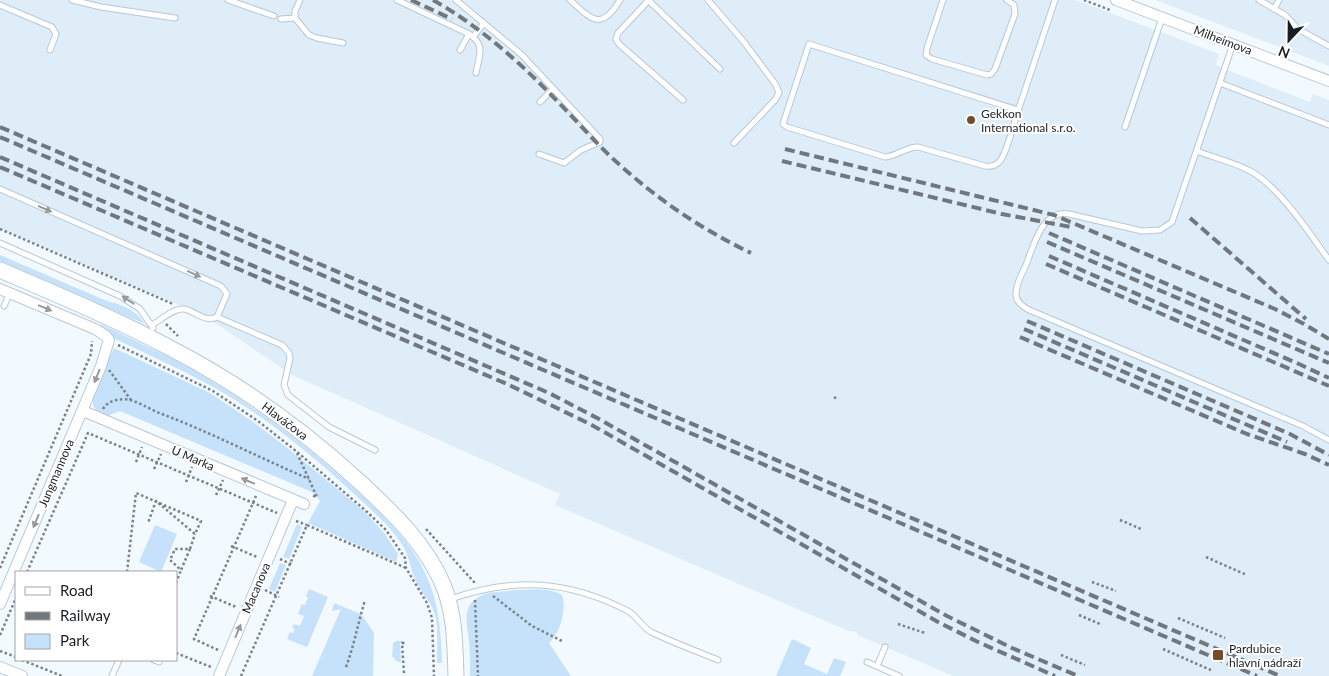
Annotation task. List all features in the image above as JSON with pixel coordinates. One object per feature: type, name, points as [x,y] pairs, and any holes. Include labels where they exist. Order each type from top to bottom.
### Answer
[{"type":"main road","name":"Hlaváčova","points":[[0,270],[152,332],[247,393],[293,426],[350,473],[396,516],[415,538],[437,572],[448,600],[453,626],[456,676]]},
{"type":"street","name":"Milheimova","points":[[1116,0],[1329,81]]},
{"type":"street","points":[[0,289],[95,329],[109,340]]},
{"type":"street","name":"Jungmannova","points":[[0,604],[102,366],[109,340]]},
{"type":"street","name":"U Marka","points":[[83,411],[304,504]]},
{"type":"street","name":"Macanova","points":[[219,676],[293,500]]},
{"type":"street","points":[[0,667],[22,676]]},
{"type":"lane","points":[[72,0],[175,18]]},
{"type":"lane","points":[[101,6],[103,0]]},
{"type":"lane","points":[[228,0],[274,16]]},
{"type":"lane","points":[[300,0],[295,13],[296,18],[312,37],[343,43]]},
{"type":"lane","points":[[397,0],[471,36],[479,43],[476,73]]},
{"type":"lane","points":[[456,0],[522,55],[598,136],[600,141],[581,150],[564,163],[539,154]]},
{"type":"lane","points":[[570,0],[592,19],[601,20],[615,8],[620,0]]},
{"type":"lane","points":[[683,100],[619,44],[616,39],[618,33],[648,0],[720,69]]},
{"type":"lane","points":[[708,0],[744,42],[772,78],[778,90],[775,100],[734,143]]},
{"type":"lane","points":[[943,0],[926,48],[926,55],[932,59],[987,75],[991,74],[995,69],[1015,14],[1014,6],[1007,0]]},
{"type":"lane","points":[[1018,110],[809,44],[783,124],[787,127],[885,156],[892,156],[907,148],[918,147],[989,166],[996,164],[1002,159],[1055,0]]},
{"type":"lane","points":[[1259,0],[1285,15],[1298,29],[1329,46]]},
{"type":"lane","points":[[1274,9],[1279,0]]},
{"type":"lane","points":[[0,5],[52,27],[56,34],[50,50]]},
{"type":"lane","points":[[281,19],[296,18]]},
{"type":"lane","points":[[1125,127],[1162,18]]},
{"type":"lane","points":[[460,50],[484,23]]},
{"type":"lane","points":[[1233,44],[1172,222],[1160,230],[1142,231],[1062,212],[1054,215],[1039,232],[1018,285],[1017,299],[1027,309],[1303,426],[1329,440]]},
{"type":"lane","points":[[1220,83],[1329,125]]},
{"type":"lane","points":[[540,102],[553,89]]},
{"type":"lane","points":[[1197,151],[1242,167],[1261,179],[1293,212],[1329,260]]},
{"type":"lane","points":[[0,189],[221,286],[227,294],[217,317]]},
{"type":"lane","points":[[0,243],[120,296],[140,309],[152,332],[173,311],[183,309],[208,319],[217,317],[282,345],[289,353],[290,358],[284,385],[288,395],[329,427],[375,450]]},
{"type":"lane","points":[[4,306],[10,293]]},
{"type":"lane","points":[[448,600],[495,586],[532,584],[550,586],[586,594],[630,612],[649,631],[718,660]]},
{"type":"lane","points":[[877,666],[885,647]]},
{"type":"lane","points":[[112,676],[118,661]]},
{"type":"lane","points":[[867,662],[899,676]]},
{"type":"path","points":[[0,229],[183,309]]},
{"type":"path","points":[[0,568],[91,354],[91,334]]},
{"type":"path","points":[[109,340],[213,391],[258,421],[296,451],[386,530],[404,558],[406,568],[427,603],[432,618],[434,676]]},
{"type":"path","points":[[102,366],[109,370],[117,379],[131,400]]},
{"type":"path","points":[[99,418],[105,406],[118,399],[131,400],[309,480]]},
{"type":"path","points":[[27,571],[88,433],[406,568]]},
{"type":"path","points":[[136,462],[146,438]]},
{"type":"path","points":[[154,469],[164,446]]},
{"type":"path","points":[[296,451],[316,497],[308,494],[304,504]]},
{"type":"path","points":[[186,482],[195,458]]},
{"type":"path","points":[[216,495],[226,472]]},
{"type":"path","points":[[127,571],[136,493],[201,521],[178,578]]},
{"type":"path","points":[[148,523],[156,501]]},
{"type":"path","points":[[156,501],[195,534]]},
{"type":"path","points":[[219,650],[194,639],[232,547],[253,503]]},
{"type":"path","points":[[1120,520],[1141,529]]},
{"type":"path","points":[[421,523],[474,582],[478,676]]},
{"type":"path","points":[[241,676],[278,596],[306,524]]},
{"type":"path","points":[[232,547],[291,564]]},
{"type":"path","points":[[181,570],[170,560],[175,549],[190,549]]},
{"type":"path","points":[[1206,557],[1248,575]]},
{"type":"path","points":[[1092,582],[1116,592]]},
{"type":"path","points":[[257,587],[278,596]]},
{"type":"path","points":[[475,591],[492,595],[532,626],[564,642]]},
{"type":"path","points":[[211,597],[246,612]]},
{"type":"path","points":[[0,635],[15,600]]},
{"type":"path","points":[[346,667],[365,600]]},
{"type":"path","points":[[1079,615],[1102,625]]},
{"type":"path","points":[[1178,618],[1225,638]]},
{"type":"path","points":[[898,624],[925,633]]},
{"type":"path","points":[[404,673],[402,643],[405,643]]},
{"type":"path","points":[[1163,649],[1211,670]]},
{"type":"path","points":[[0,650],[15,657]]},
{"type":"path","points":[[178,654],[212,667]]},
{"type":"path","points":[[1061,655],[1086,665]]},
{"type":"path","points":[[24,661],[62,676]]},
{"type":"shaded area","points":[[0,0],[1076,0],[1219,54],[1216,65],[1235,73],[1310,102],[1313,94],[1329,100],[1329,676],[953,676],[857,635],[857,633],[555,505],[560,494],[292,375],[208,318],[0,228]]},
{"type":"shaded area","points":[[1155,0],[1329,0],[1329,66],[1282,48]]},
{"type":"green space","points":[[0,255],[124,307],[134,312],[145,324],[0,261]]},
{"type":"green space","points":[[101,324],[186,366],[233,394],[300,442],[381,514],[406,542],[426,575],[434,596],[438,618],[442,663],[437,663],[435,613],[418,586],[403,546],[379,517],[319,463],[251,411],[203,381],[113,338],[109,331]]},
{"type":"green space","points":[[114,348],[210,393],[256,424],[364,511],[385,534],[398,554],[396,562],[308,523],[320,501],[312,492],[120,411],[107,416],[98,412],[94,407],[94,395]]},
{"type":"green space","points":[[297,524],[302,527],[289,559],[283,557]]},
{"type":"green space","points":[[155,525],[177,534],[161,571],[139,562]]},
{"type":"green space","points":[[280,563],[286,565],[275,592],[269,589]]},
{"type":"green space","points":[[309,589],[328,597],[307,647],[287,639],[290,632],[293,633],[295,629],[292,628],[294,624],[300,626],[304,616],[298,614],[302,604],[305,605]]},
{"type":"green space","points":[[514,590],[545,590],[562,595],[564,607],[562,621],[549,643],[571,676],[470,676],[467,616],[470,605],[484,594]]},
{"type":"green space","points":[[334,603],[361,614],[374,633],[373,676],[312,676],[341,609],[332,611]]},
{"type":"green space","points":[[792,639],[811,648],[804,664],[827,674],[834,658],[846,662],[840,676],[776,676]]},
{"type":"green space","points":[[405,641],[400,642],[401,663],[392,656],[393,643]]},
{"type":"railway","points":[[411,0],[452,19]]},
{"type":"railway","points":[[433,0],[467,21],[514,59],[596,142],[651,191],[699,225],[751,253]]},
{"type":"railway","points":[[0,127],[1280,676]]},
{"type":"railway","points":[[0,137],[1257,676]]},
{"type":"railway","points":[[785,149],[1054,215],[1275,309],[1329,339]]},
{"type":"railway","points":[[0,157],[549,393],[599,419],[947,616],[1012,648],[1078,676]]},
{"type":"railway","points":[[782,161],[1002,214],[1071,227]]},
{"type":"railway","points":[[0,167],[507,384],[590,424],[940,623],[1055,676]]},
{"type":"railway","points":[[1190,218],[1306,319]]},
{"type":"railway","points":[[1049,233],[1329,354]]},
{"type":"railway","points":[[1047,242],[1329,363]]},
{"type":"railway","points":[[1049,256],[1329,378]]},
{"type":"railway","points":[[1046,264],[1329,386]]},
{"type":"railway","points":[[1027,321],[1290,434],[1329,455]]},
{"type":"railway","points":[[1024,329],[1287,442]]},
{"type":"railway","points":[[1020,337],[1247,434],[1305,454],[1329,465]]},
{"type":"place","name":"Gekkon International s.r.o.","points":[[971,120]]},
{"type":"place","name":"Pardubice hlavní nádraží","points":[[1218,655]]}]
